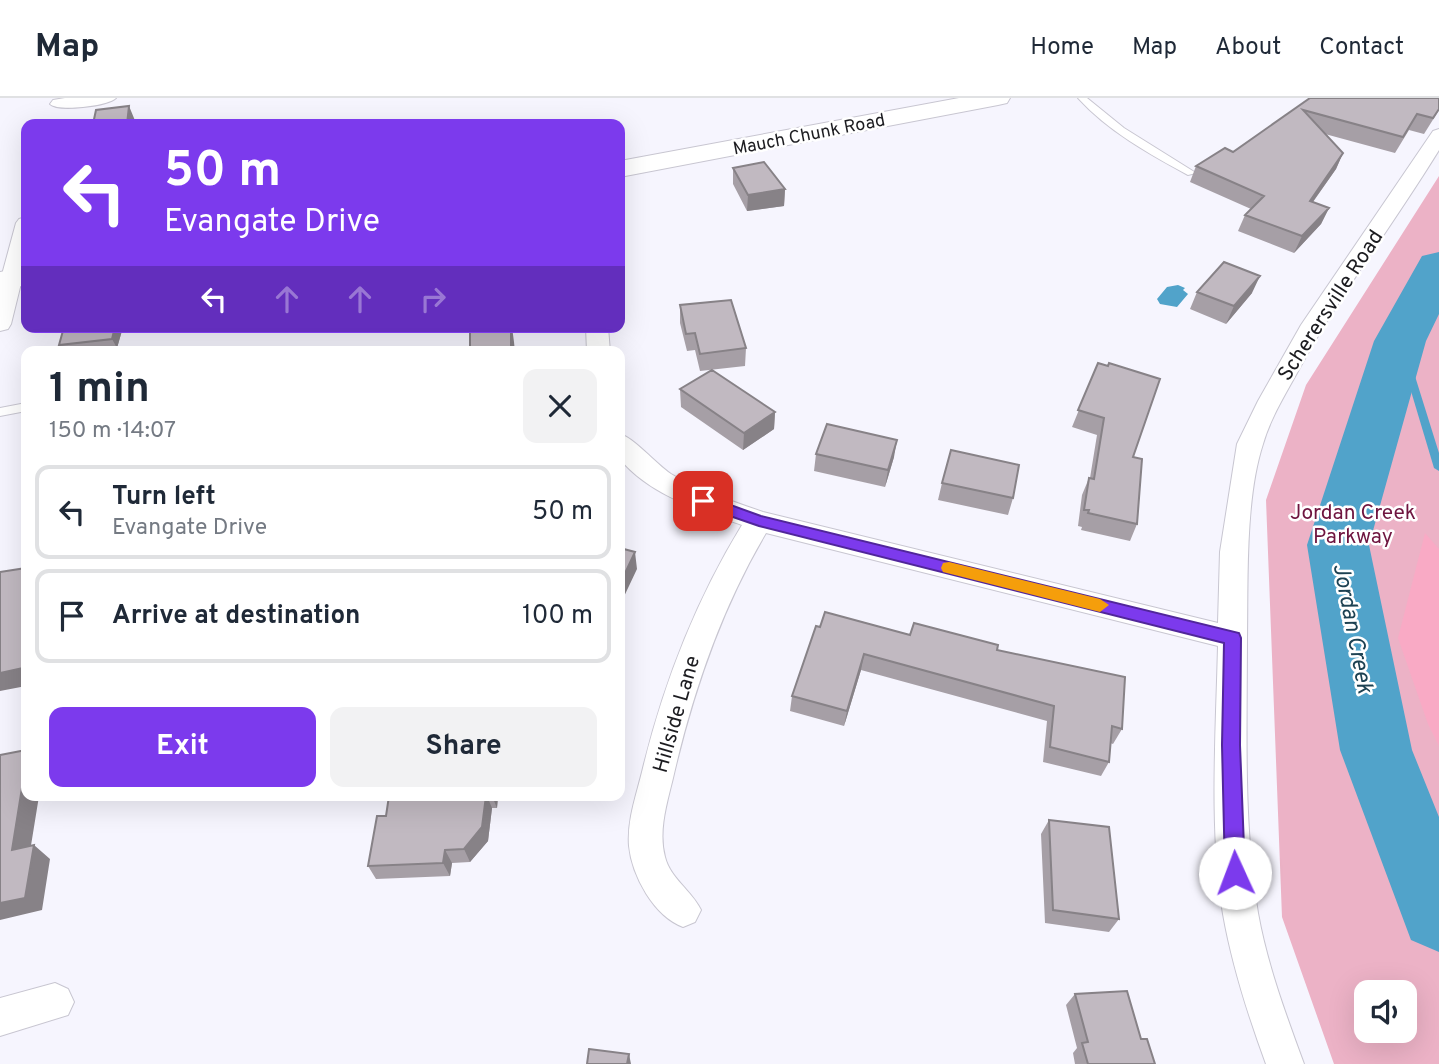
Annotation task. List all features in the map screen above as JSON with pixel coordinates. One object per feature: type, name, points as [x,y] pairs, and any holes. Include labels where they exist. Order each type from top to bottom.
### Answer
[{"type":"main road","name":"Mauch Chunk Road","points":[[625,168],[998,98]]},
{"type":"street","points":[[55,119],[60,101],[107,98]]},
{"type":"street","name":"Scherersville Road","points":[[1285,1064],[1265,1010],[1241,916],[1235,873],[1231,745],[1234,552],[1250,444],[1270,401],[1312,325],[1439,135]]},
{"type":"street","points":[[0,324],[21,245]]},
{"type":"street","points":[[625,450],[654,477],[703,501],[759,521],[1233,638]]},
{"type":"street","name":"Hillside Lane","points":[[683,910],[660,886],[648,856],[647,819],[674,706],[706,618],[759,521]]},
{"type":"street","points":[[0,1017],[55,1002]]},
{"type":"lane","points":[[1082,98],[1124,134],[1191,173]]},
{"type":"lane","points":[[0,411],[21,408]]},
{"type":"green space","name":"Jordan Creek Parkway","points":[[1439,176],[1439,1064],[1334,1064],[1282,917],[1266,500],[1306,385]]},
{"type":"shaded area","points":[[1425,533],[1439,549],[1439,746],[1428,724],[1398,638]]},
{"type":"water","points":[[1178,285],[1185,288],[1183,290],[1188,294],[1177,307],[1160,304],[1157,299],[1167,287]]},
{"type":"building","points":[[1310,98],[1439,98],[1439,109],[1433,118],[1417,114],[1403,137],[1303,110],[1343,153],[1310,201],[1329,208],[1302,236],[1245,215],[1264,196],[1196,166],[1225,148],[1233,152]]},
{"type":"building","points":[[129,106],[128,119],[94,119],[96,110]]},
{"type":"building","points":[[764,162],[785,189],[748,195],[733,168]]},
{"type":"building","points":[[1224,262],[1260,276],[1234,306],[1197,292]]},
{"type":"building","points":[[731,300],[746,348],[700,354],[695,333],[686,334],[680,305]]},
{"type":"building","points":[[62,333],[114,333],[112,339],[59,345]]},
{"type":"building","points":[[470,333],[511,333],[511,346],[470,346]]},
{"type":"building","points":[[1098,363],[1108,366],[1109,363],[1160,379],[1133,457],[1142,459],[1137,524],[1084,510],[1089,478],[1094,479],[1104,418],[1078,410]]},
{"type":"building","points":[[712,370],[775,412],[744,433],[680,389]]},
{"type":"building","points":[[827,424],[897,440],[888,470],[816,454]]},
{"type":"building","points":[[951,450],[1019,465],[1013,498],[942,483]]},
{"type":"building","points":[[625,549],[635,552],[625,573]]},
{"type":"building","points":[[21,569],[21,668],[0,673],[0,572]]},
{"type":"building","points":[[825,612],[910,635],[914,623],[998,645],[997,650],[1125,677],[1122,729],[1112,726],[1109,762],[1050,747],[1054,706],[864,654],[847,711],[792,696],[816,626],[820,627]]},
{"type":"building","points":[[21,751],[21,794],[12,850],[34,845],[25,898],[0,903],[0,755]]},
{"type":"building","points":[[388,801],[485,801],[482,827],[464,849],[445,850],[443,863],[368,866],[377,816],[386,816]]},
{"type":"building","points":[[1049,820],[1109,827],[1119,919],[1053,910]]},
{"type":"building","points":[[1127,991],[1141,1039],[1147,1039],[1155,1064],[1088,1064],[1082,1043],[1088,1042],[1075,994]]},
{"type":"building","points":[[589,1049],[629,1054],[627,1064],[587,1064]]},
{"type":"waterway","name":"Jordan Creek","points":[[1439,266],[1400,341],[1338,545],[1376,750],[1439,913]]},
{"type":"waterway","points":[[1400,341],[1439,468]]},
{"type":"slow traffic","points":[[949,568],[1100,605]]},
{"type":"route","points":[[703,501],[759,521],[1233,638],[1231,745],[1235,873]]}]
